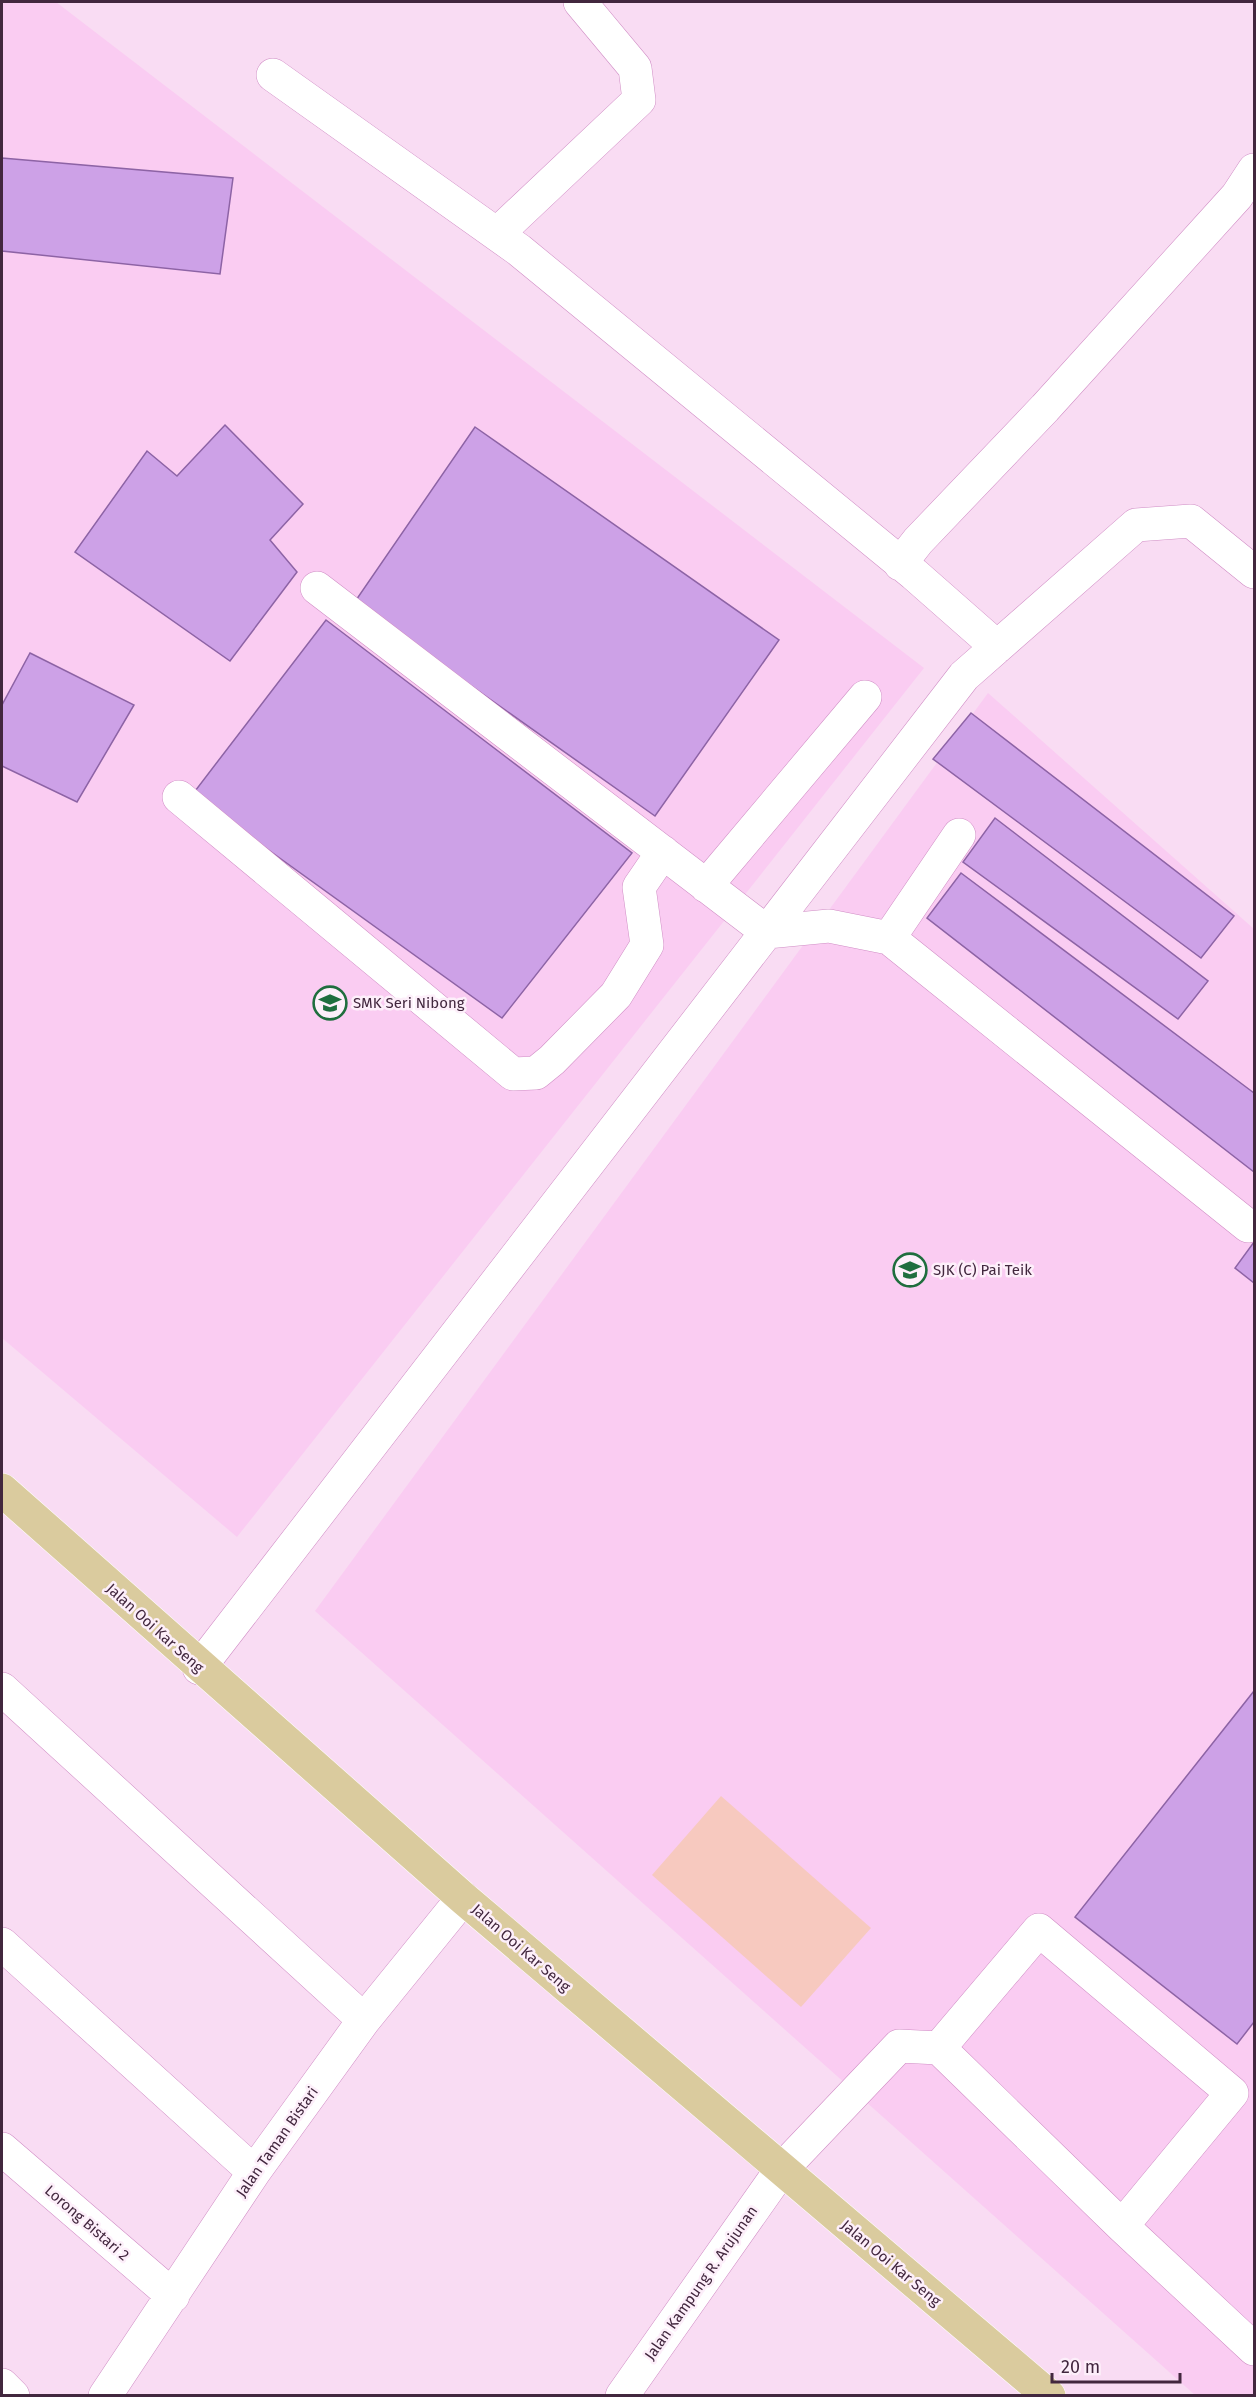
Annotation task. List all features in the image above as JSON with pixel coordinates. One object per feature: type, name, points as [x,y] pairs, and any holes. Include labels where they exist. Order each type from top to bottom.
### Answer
[{"type":"main road","name":"Jalan Ooi Kar Seng","points":[[2,1490],[199,1668],[463,1898],[1049,2396]]},
{"type":"street","points":[[497,234],[639,100],[635,68],[580,2]]},
{"type":"street","points":[[273,75],[497,234],[900,564],[997,647]]},
{"type":"street","points":[[900,564],[918,541],[1045,408],[1237,196],[1254,170]]},
{"type":"street","points":[[199,1668],[964,676],[1136,525],[1191,521],[1254,572]]},
{"type":"street","points":[[317,588],[767,932],[829,926],[889,938],[1248,1226]]},
{"type":"street","points":[[706,886],[866,698]]},
{"type":"street","points":[[179,796],[513,1074],[536,1073],[552,1060],[616,994],[647,945],[639,887],[663,852]]},
{"type":"street","points":[[889,938],[959,834]]},
{"type":"street","points":[[2,1689],[364,2020]]},
{"type":"street","name":"Jalan Taman Bistari","points":[[105,2396],[254,2172],[364,2020],[463,1898]]},
{"type":"street","points":[[1122,2226],[1232,2093],[1039,1930],[939,2048],[1122,2226],[1254,2349]]},
{"type":"street","points":[[2,1944],[254,2172]]},
{"type":"street","name":"Jalan Kampung R. Arujunan","points":[[622,2396],[781,2170],[899,2046],[939,2048]]},
{"type":"street","name":"Lorong Bistari 2","points":[[2,2149],[173,2296]]},
{"type":"street","points":[[2,2385],[13,2396]]},
{"type":"shaded area","name":"SMK Seri Nibong","points":[[2,2],[56,2],[924,668],[237,1537],[2,1338]]},
{"type":"shaded area","name":"SJK (C) Pai Teik","points":[[988,693],[1254,929],[1254,2395],[1195,2395],[315,1611]]},
{"type":"shaded area","points":[[721,1796],[871,1928],[801,2007],[652,1875]]},
{"type":"building","points":[[2,158],[233,178],[220,274],[2,251]]},
{"type":"building","points":[[225,425],[303,504],[270,540],[297,572],[230,661],[75,552],[147,451],[177,476]]},
{"type":"building","points":[[475,427],[779,640],[655,816],[354,603]]},
{"type":"building","points":[[326,620],[632,853],[502,1018],[192,795]]},
{"type":"building","points":[[30,653],[134,705],[77,802],[2,766],[2,705]]},
{"type":"building","points":[[971,713],[1234,916],[1201,958],[933,759]]},
{"type":"building","points":[[995,818],[1208,981],[1178,1019],[963,862]]},
{"type":"building","points":[[961,873],[1254,1093],[1254,1172],[927,918]]},
{"type":"building","points":[[1254,1242],[1254,1283],[1235,1268]]},
{"type":"building","points":[[1254,1691],[1254,2022],[1237,2044],[1075,1917]]},
{"type":"place","name":"SMK Seri Nibong","points":[[330,1003]]},
{"type":"place","name":"SJK (C) Pai Teik","points":[[910,1270]]}]
